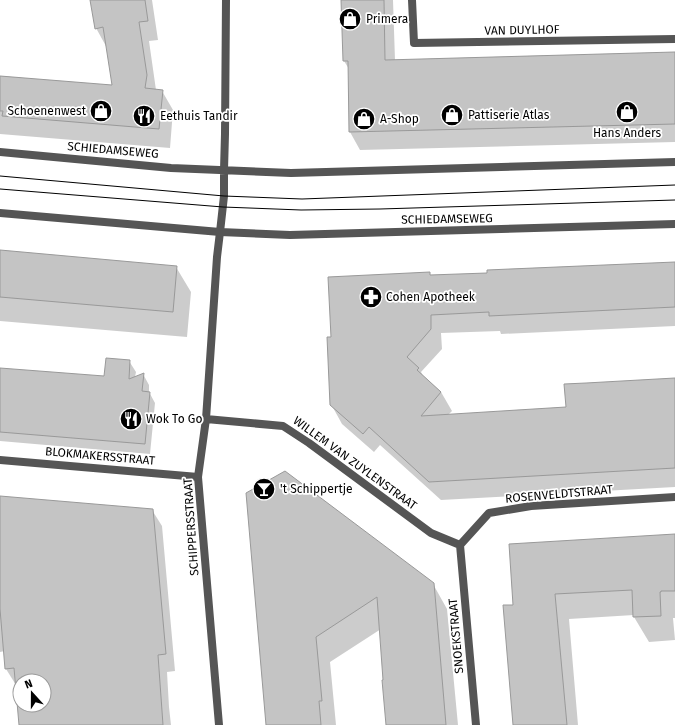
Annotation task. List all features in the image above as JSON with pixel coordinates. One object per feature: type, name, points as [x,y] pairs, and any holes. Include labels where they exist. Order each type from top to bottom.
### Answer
[{"type":"street","points":[[220,232],[224,196],[226,0]]},
{"type":"street","name":"VAN DUYLHOF","points":[[412,0],[414,43],[675,39]]},
{"type":"street","name":"SCHIEDAMSEWEG","points":[[0,152],[172,168],[291,173],[675,162]]},
{"type":"street","name":"SCHIEDAMSEWEG","points":[[0,213],[220,232],[290,235],[675,224]]},
{"type":"street","name":"SCHIPPERSSTRAAT","points":[[219,725],[198,477],[206,420],[220,232]]},
{"type":"street","name":"WILLEM VAN ZUYLENSTRAAT","points":[[206,420],[283,426],[431,533],[460,545]]},
{"type":"street","name":"BLOKMAKERSSTRAAT","points":[[0,460],[198,477]]},
{"type":"street","name":"ROSENVELDTSTRAAT","points":[[460,545],[489,513],[531,506],[675,497]]},
{"type":"street","name":"SNOEKSTRAAT","points":[[460,545],[476,725]]},
{"type":"building","points":[[90,0],[145,0],[148,21],[139,22],[147,75],[145,88],[163,90],[159,129],[2,116],[3,111],[0,111],[0,76],[112,85],[103,27],[95,29]]},
{"type":"building","points":[[341,0],[384,0],[385,60],[675,52],[675,124],[349,132],[348,61],[343,61]]},
{"type":"building","points":[[0,250],[177,266],[173,312],[0,297]]},
{"type":"building","points":[[675,262],[675,307],[489,316],[489,312],[431,315],[431,329],[407,357],[419,368],[417,370],[441,392],[421,416],[566,407],[564,384],[675,378],[675,468],[429,482],[369,427],[363,434],[330,405],[327,337],[331,337],[328,277],[430,272],[430,275],[487,273],[487,270]]},
{"type":"building","points":[[106,358],[130,360],[129,379],[144,373],[142,391],[150,392],[145,444],[0,432],[0,368],[104,376]]},
{"type":"building","points":[[285,471],[434,583],[446,725],[386,725],[377,597],[316,637],[322,701],[319,701],[321,725],[266,725],[246,493]]},
{"type":"building","points":[[0,496],[153,509],[166,654],[158,655],[163,725],[19,725],[18,713],[52,713],[52,673],[14,673],[14,668],[5,669],[0,609]]},
{"type":"building","points":[[675,534],[675,591],[660,592],[661,616],[633,617],[632,590],[555,594],[567,725],[513,725],[503,605],[513,605],[509,544]]},
{"type":"tram line","points":[[0,176],[224,196],[302,199],[675,185]]},
{"type":"tram line","points":[[0,189],[223,207],[301,210],[675,200]]},
{"type":"place","name":"Primera","points":[[350,19]]},
{"type":"place","name":"Schoenenwest","points":[[101,111]]},
{"type":"place","name":"Hans Anders","points":[[627,112]]},
{"type":"place","name":"Pattiserie Atlas","points":[[452,115]]},
{"type":"place","name":"Eethuis Tandir","points":[[144,116]]},
{"type":"place","name":"A-Shop","points":[[364,119]]},
{"type":"place","name":"Cohen Apotheek","points":[[371,297]]},
{"type":"place","name":"Wok To Go","points":[[131,419]]},
{"type":"place","name":"'t Schippertje","points":[[264,489]]}]
